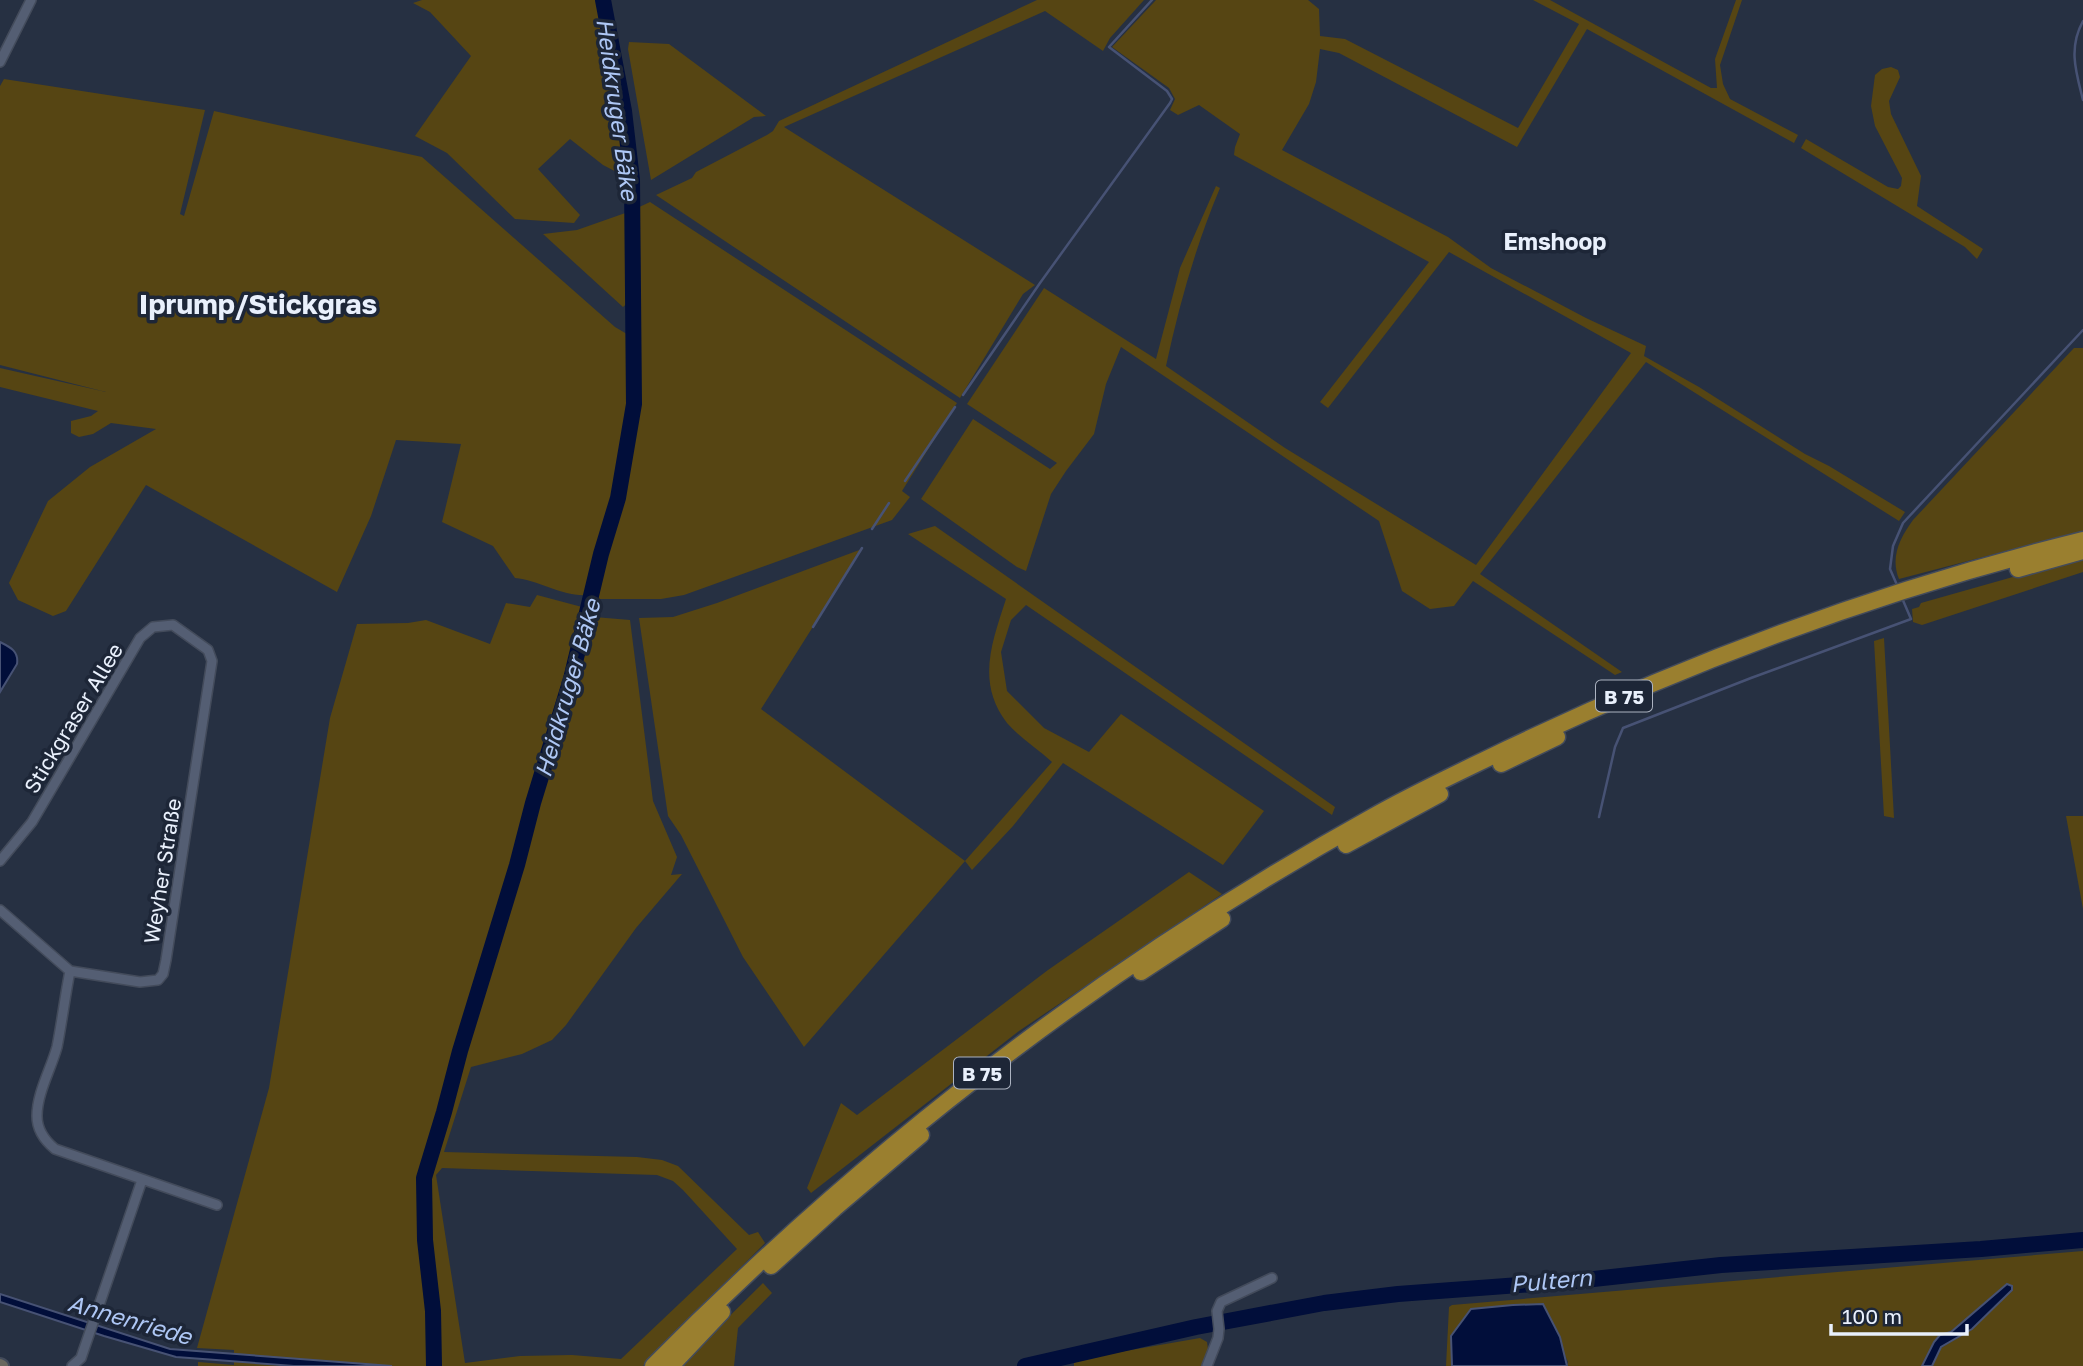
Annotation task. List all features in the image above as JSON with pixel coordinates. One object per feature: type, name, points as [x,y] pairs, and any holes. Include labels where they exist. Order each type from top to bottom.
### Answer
[{"type":"highway","name":"B 75","points":[[653,1366],[803,1222],[878,1156],[961,1089],[1132,965],[1263,881],[1370,818],[1558,724],[1740,649],[2083,540]]},
{"type":"highway","name":"B 75","points":[[1914,593],[2083,551]]},
{"type":"highway","name":"B 75","points":[[671,1366],[790,1249],[927,1130],[1059,1029],[1137,974],[1271,888],[1388,821],[1563,734],[1889,601]]},
{"type":"street","points":[[0,62],[31,0]]},
{"type":"street","name":"Weyher Straße","points":[[70,971],[140,982],[158,981],[163,974],[212,661],[208,650],[173,625],[153,627]]},
{"type":"street","name":"Stickgraser Allee","points":[[0,862],[32,822],[141,639],[153,627]]},
{"type":"street","points":[[0,910],[70,971],[57,1048],[38,1106],[39,1129],[45,1141],[55,1149],[217,1205]]},
{"type":"street","points":[[77,1364],[142,1180]]},
{"type":"street","points":[[1207,1366],[1218,1338],[1218,1307],[1226,1299],[1272,1278]]},
{"type":"shaded area","points":[[422,0],[602,0],[623,112],[632,180],[603,165],[570,139],[538,169],[580,215],[574,223],[515,219],[447,153],[415,136],[471,56],[430,12],[413,3]]},
{"type":"shaded area","points":[[1037,0],[1144,0],[1110,38],[1103,51],[1045,11],[784,127],[1035,285],[1023,294],[960,398],[656,195],[692,178],[696,172],[767,135],[779,121]]},
{"type":"shaded area","points":[[1156,0],[1308,0],[1319,9],[1320,36],[1345,39],[1518,128],[1579,24],[1533,0],[1550,0],[1711,88],[1717,88],[1715,59],[1736,0],[1742,0],[1720,65],[1723,84],[1730,99],[1798,135],[1794,143],[1587,29],[1517,147],[1339,53],[1320,49],[1316,82],[1309,104],[1282,150],[1448,237],[1491,268],[1646,346],[1644,356],[1905,512],[1899,521],[1646,362],[1480,574],[1622,672],[1615,675],[1473,581],[1454,606],[1430,609],[1402,591],[1379,521],[1121,347],[1106,384],[1094,434],[1051,494],[1026,571],[1017,567],[921,499],[973,419],[1050,469],[1057,463],[967,404],[1044,288],[1156,359],[1180,268],[1216,186],[1220,188],[1189,276],[1166,366],[1285,448],[1476,565],[1631,353],[1449,252],[1328,408],[1320,402],[1429,262],[1234,155],[1240,134],[1199,105],[1178,115],[1170,110],[1175,99],[1169,88],[1112,47]]},
{"type":"shaded area","points":[[629,42],[669,44],[766,116],[754,117],[651,180]]},
{"type":"shaded area","points":[[1891,67],[1898,70],[1900,77],[1889,101],[1891,114],[1921,176],[1917,206],[1983,249],[1977,259],[1965,247],[1801,148],[1806,139],[1888,187],[1898,189],[1902,178],[1875,126],[1871,106],[1875,75],[1882,69]]},
{"type":"shaded area","points":[[4,79],[205,110],[180,214],[184,216],[214,111],[422,157],[615,327],[632,337],[633,404],[616,496],[588,595],[569,593],[515,578],[493,546],[442,522],[461,444],[396,440],[371,516],[337,592],[146,485],[66,611],[53,616],[18,600],[9,583],[48,501],[90,467],[156,429],[111,423],[93,434],[79,437],[71,433],[71,421],[91,416],[98,411],[0,387],[0,368],[106,392],[0,365],[0,86]]},
{"type":"shaded area","points":[[650,202],[957,403],[902,491],[910,497],[892,520],[684,595],[661,599],[600,599],[592,595],[620,496],[635,408],[635,209]]},
{"type":"shaded area","points":[[631,211],[632,299],[623,307],[543,234],[577,230]]},
{"type":"shaded area","points":[[2074,348],[2083,348],[2083,531],[1899,579],[1896,555],[1913,520]]},
{"type":"shaded area","points":[[935,526],[1335,807],[1332,815],[1026,605],[1011,620],[1001,652],[1007,691],[1044,728],[1089,752],[1121,714],[1264,811],[1223,865],[1063,763],[1013,826],[972,870],[965,861],[1052,762],[1007,723],[997,708],[992,693],[989,678],[992,647],[1006,599],[908,534]]},
{"type":"shaded area","points":[[862,549],[761,709],[965,861],[804,1047],[743,957],[681,835],[668,816],[639,618],[673,617]]},
{"type":"shaded area","points":[[2083,557],[2083,572],[1922,625],[1913,622],[1912,609],[1919,607],[1921,603]]},
{"type":"shaded area","points":[[537,595],[582,607],[569,677],[427,1161],[431,1162],[461,1052],[562,716],[588,613],[594,617],[630,620],[653,801],[677,857],[671,875],[682,874],[636,928],[566,1025],[552,1040],[522,1054],[471,1067],[444,1152],[662,1160],[678,1166],[749,1235],[758,1232],[765,1243],[643,1366],[198,1366],[198,1362],[234,1365],[234,1350],[197,1348],[269,1088],[330,718],[357,624],[426,620],[490,644],[506,603],[530,607]],"holes":[[[442,1168],[657,1175],[673,1181],[683,1190],[737,1249],[621,1359],[572,1355],[520,1356],[465,1363],[436,1175]]]},
{"type":"shaded area","points":[[1884,638],[1894,818],[1884,816],[1874,641]]},
{"type":"shaded area","points":[[2066,816],[2083,816],[2083,909]]},
{"type":"shaded area","points":[[1189,872],[1222,894],[1019,1031],[811,1193],[807,1188],[841,1103],[857,1115],[1048,970]]},
{"type":"shaded area","points":[[2083,1251],[2083,1366],[1932,1366],[1941,1348],[1972,1329],[2012,1290],[2007,1284],[1961,1324],[1934,1342],[1922,1366],[1567,1366],[1568,1362],[1542,1304],[1471,1309],[1451,1356],[1452,1366],[1446,1366],[1449,1307],[1452,1305]]},
{"type":"shaded area","points":[[763,1283],[772,1293],[738,1328],[734,1366],[679,1366]]},
{"type":"shaded area","points":[[1200,1338],[1207,1342],[1208,1349],[1203,1366],[1074,1366],[1079,1359]]},
{"type":"water","points":[[0,642],[13,650],[17,656],[17,664],[0,692]]},
{"type":"water","points":[[2007,1284],[2012,1286],[2012,1290],[1972,1329],[1941,1347],[1932,1366],[1922,1366],[1940,1335],[1951,1332]]},
{"type":"water","points":[[0,1294],[170,1349],[392,1366],[294,1366],[176,1357],[0,1302]]},
{"type":"water","points":[[1543,1304],[1560,1337],[1567,1366],[1452,1366],[1451,1336],[1471,1309]]},
{"type":"waterway","name":"Heidkruger Bäke","points":[[434,1366],[433,1311],[425,1240],[424,1178],[571,679],[601,554],[618,498],[634,404],[632,180],[624,111],[603,0]]},
{"type":"waterway","points":[[963,395],[1172,99],[1167,91],[1109,47],[1152,0]]},
{"type":"waterway","points":[[2083,21],[2078,31],[2075,50],[2076,70],[2083,100]]},
{"type":"waterway","points":[[1897,585],[1890,569],[1893,546],[1903,523],[2083,330]]},
{"type":"waterway","points":[[905,481],[955,407]]},
{"type":"waterway","points":[[872,529],[889,503]]},
{"type":"waterway","points":[[813,627],[862,548]]},
{"type":"waterway","points":[[1599,817],[1615,747],[1623,728],[1911,619],[1902,598]]},
{"type":"waterway","name":"Pultern","points":[[1025,1366],[1196,1327],[1324,1303],[1398,1294],[1575,1281],[1721,1265],[2083,1240]]},
{"type":"district","name":"Emshoop","points":[[1555,241]]},
{"type":"district","name":"Iprump/Stickgras","points":[[258,303]]},
{"type":"water label","name":"Annenriede","points":[[130,1319]]}]
